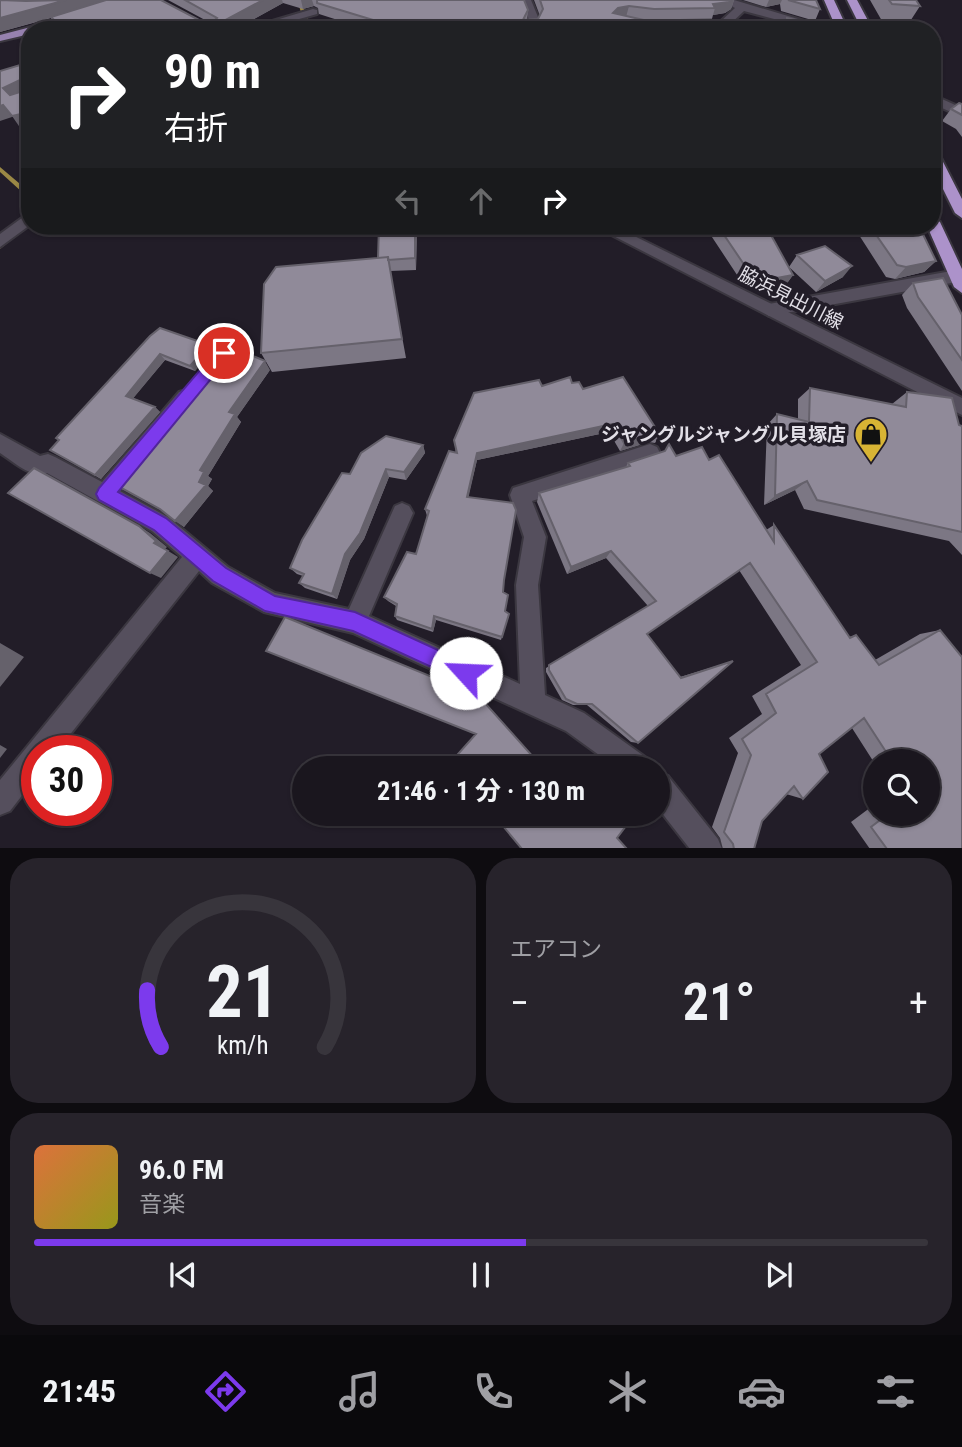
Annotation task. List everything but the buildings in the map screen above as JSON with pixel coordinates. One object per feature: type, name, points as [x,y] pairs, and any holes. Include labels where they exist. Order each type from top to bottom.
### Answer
[{"type":"highway","points":[[829,0],[839,21]]},
{"type":"highway","points":[[852,0],[862,21]]},
{"type":"highway","points":[[941,172],[962,213]]},
{"type":"highway","points":[[939,235],[959,281]]},
{"type":"main road","points":[[72,21],[95,12]]},
{"type":"main road","points":[[0,38],[21,33]]},
{"type":"street","points":[[526,0],[535,21]]},
{"type":"street","points":[[725,0],[741,8],[794,21]]},
{"type":"street","points":[[727,21],[741,8]]},
{"type":"street","points":[[280,21],[313,12]]},
{"type":"street","points":[[941,103],[962,113]]},
{"type":"street","points":[[0,242],[21,224]]},
{"type":"street","name":"脇浜見出川線","points":[[620,235],[962,407]]},
{"type":"street","points":[[769,310],[959,281]]},
{"type":"street","points":[[105,494],[198,383]]},
{"type":"street","points":[[0,443],[38,466],[48,463],[160,524],[220,575],[272,604],[355,622],[575,722],[622,756]]},
{"type":"street","points":[[533,703],[527,585],[535,537],[520,495],[650,453]]},
{"type":"street","points":[[355,622],[402,513]]},
{"type":"street","points":[[53,735],[198,555]]},
{"type":"street","points":[[0,801],[21,775]]},
{"type":"street","points":[[670,801],[707,848]]},
{"type":"waterway","points":[[307,0],[301,6],[307,21]]},
{"type":"waterway","points":[[0,169],[21,188]]},
{"type":"waterway","points":[[0,247],[21,230]]},
{"type":"place","name":"ジャングルジャングル貝塚店","points":[[871,464]]},
{"type":"route","points":[[224,353],[105,494],[160,524],[220,575],[272,604],[355,622],[466,673]]}]
